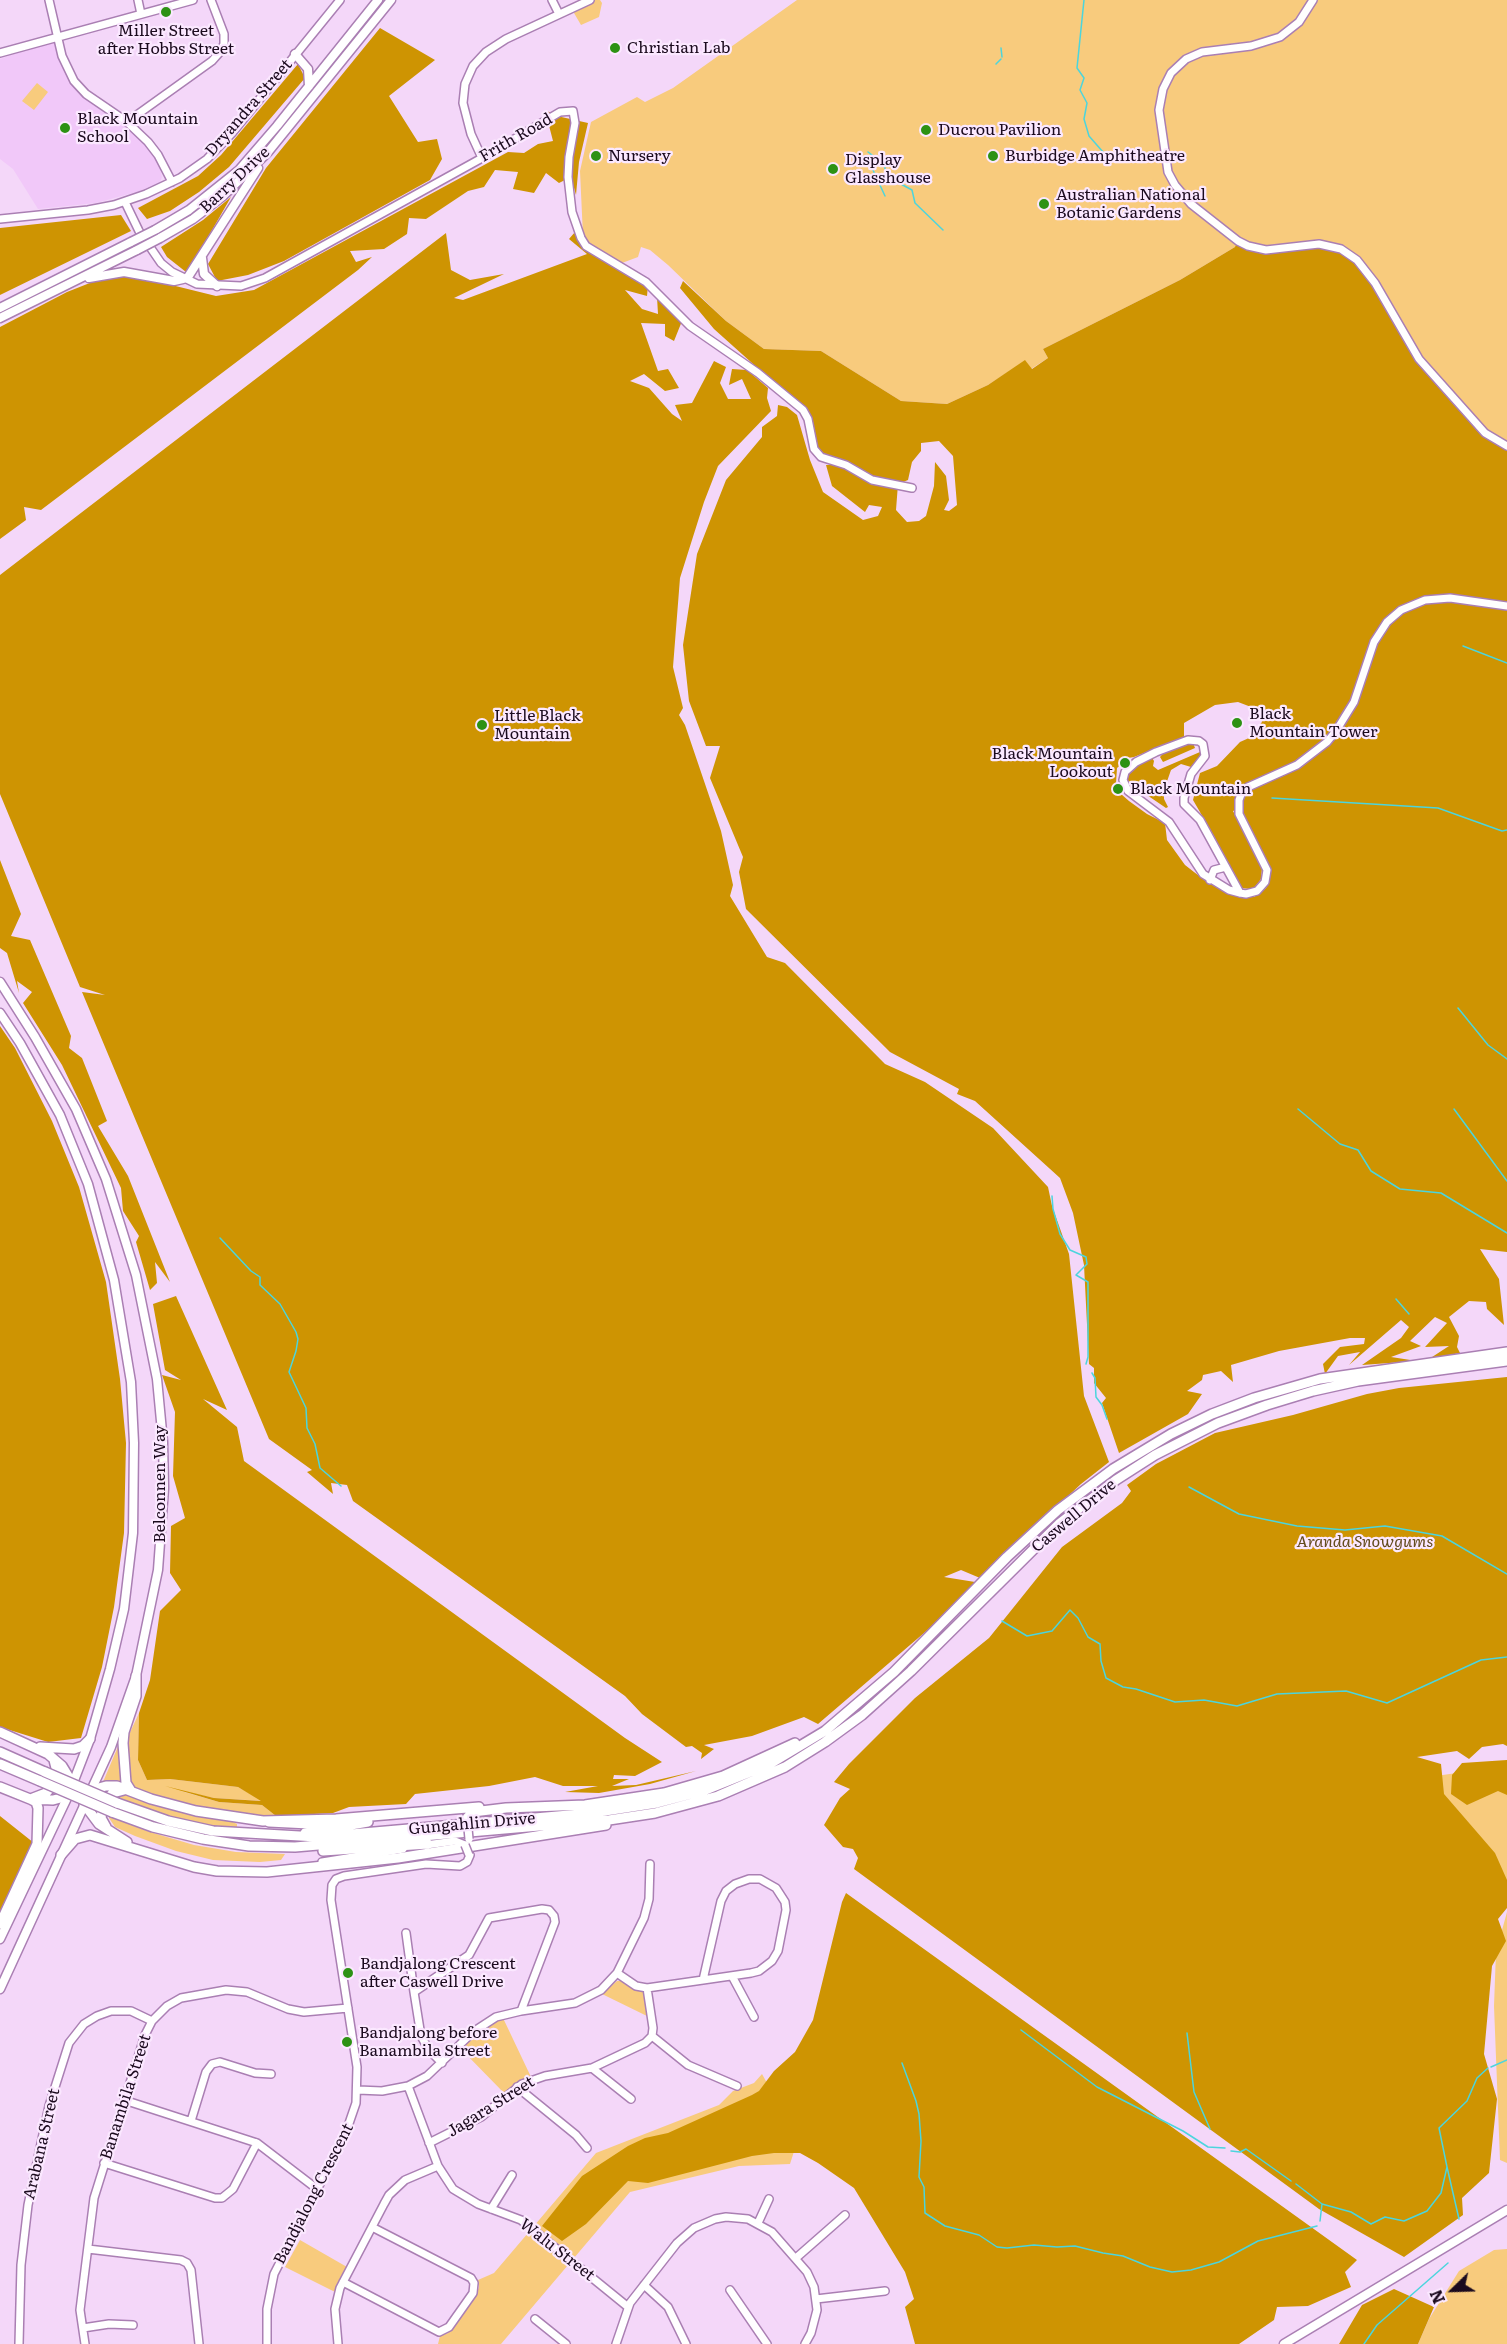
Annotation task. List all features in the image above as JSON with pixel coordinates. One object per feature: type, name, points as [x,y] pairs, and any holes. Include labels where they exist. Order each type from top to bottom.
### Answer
[{"type":"highway","name":"Caswell Drive","points":[[912,1653],[994,1569],[1058,1510],[1094,1482],[1151,1445],[1212,1414],[1254,1398],[1320,1379],[1505,1355]]},
{"type":"highway","name":"Caswell Drive","points":[[706,1799],[740,1788],[785,1767],[845,1728],[893,1688],[1060,1523],[1109,1485],[1155,1455],[1218,1423],[1267,1405],[1335,1386],[1505,1355]]},
{"type":"highway","points":[[467,1818],[473,1812],[506,1808],[574,1806],[631,1800],[685,1788],[723,1776],[765,1758],[845,1711],[912,1653]]},
{"type":"highway","name":"Gungahlin Drive","points":[[115,1808],[201,1829],[278,1836],[341,1836],[635,1807],[703,1791],[775,1761],[825,1731],[869,1695],[912,1653]]},
{"type":"highway","points":[[130,1791],[125,1780],[123,1743],[124,1732],[136,1696],[136,1676]]},
{"type":"highway","points":[[0,1732],[34,1746],[52,1757],[65,1769],[73,1784]]},
{"type":"highway","points":[[34,1746],[76,1749],[90,1739]]},
{"type":"highway","name":"Gungahlin Drive","points":[[0,1752],[42,1777]]},
{"type":"highway","points":[[30,1799],[44,1794],[54,1784],[57,1772],[52,1757]]},
{"type":"highway","name":"Gungahlin Drive","points":[[0,1764],[42,1777],[177,1834],[249,1846],[334,1845],[609,1820],[655,1813],[706,1799]]},
{"type":"highway","points":[[91,1790],[112,1786],[196,1811],[264,1821],[336,1819],[507,1805],[574,1806]]},
{"type":"highway","points":[[0,1787],[36,1802],[38,1808],[36,1844],[0,1924]]},
{"type":"highway","points":[[113,1833],[102,1820],[103,1804],[114,1792],[130,1791]]},
{"type":"highway","points":[[30,1799],[53,1800],[68,1796]]},
{"type":"highway","points":[[61,1855],[73,1840],[88,1835],[194,1867],[217,1871],[267,1872],[387,1859],[559,1834],[671,1813],[706,1799]]},
{"type":"highway","points":[[84,1804],[94,1819],[137,1848]]},
{"type":"highway","points":[[278,1836],[400,1818]]},
{"type":"highway","points":[[249,1846],[267,1850],[329,1851],[428,1845]]},
{"type":"main road","name":"Barry Drive","points":[[0,308],[155,230],[189,210],[238,170],[378,0]]},
{"type":"main road","name":"Barry Drive","points":[[0,318],[160,238],[193,219],[223,196],[268,152],[391,0]]},
{"type":"main road","points":[[295,54],[312,64],[327,64]]},
{"type":"main road","points":[[295,54],[308,70],[309,86]]},
{"type":"main road","points":[[66,285],[101,275],[124,272],[174,281],[185,278],[202,258],[268,152]]},
{"type":"main road","points":[[202,258],[204,274],[217,286]]},
{"type":"main road","name":"Belconnen Way","points":[[0,984],[76,1109],[106,1179],[136,1275],[157,1379],[163,1442],[162,1536],[152,1605],[136,1676],[111,1747],[0,1989]]},
{"type":"main road","name":"Belconnen Way","points":[[0,1013],[20,1043],[60,1115],[88,1184],[114,1280],[131,1382],[134,1443],[133,1533],[124,1609],[90,1739],[68,1796],[0,1939]]},
{"type":"main road","points":[[73,1784],[84,1804]]},
{"type":"main road","points":[[68,1796],[91,1790]]},
{"type":"main road","points":[[1284,2344],[1507,2210]]},
{"type":"street","points":[[49,0],[62,56],[74,81],[86,94],[127,122],[148,142],[172,182]]},
{"type":"street","points":[[138,0],[141,14]]},
{"type":"street","points":[[0,53],[193,0]]},
{"type":"street","points":[[127,122],[212,61],[220,52],[224,44],[224,34],[211,0]]},
{"type":"street","name":"Dryandra Street","points":[[0,219],[88,210],[125,202],[172,182],[218,149],[340,0]]},
{"type":"street","points":[[552,0],[559,15]]},
{"type":"street","points":[[482,158],[464,113],[463,93],[468,74],[479,58],[495,45],[590,0]]},
{"type":"street","points":[[1313,0],[1299,22],[1280,37],[1251,46],[1203,52],[1186,59],[1171,73],[1163,89],[1159,110],[1168,172],[1175,186],[1191,204],[1238,242],[1266,250],[1320,244],[1341,249],[1357,260],[1375,282],[1419,359],[1473,422],[1491,437],[1507,446]]},
{"type":"street","name":"Frith Road","points":[[125,202],[134,222],[152,249],[185,278],[217,286],[241,286],[265,278],[482,158],[560,112],[573,111],[575,123],[568,177],[572,212],[586,246],[646,282],[690,326],[758,373],[803,410],[808,419],[814,449],[821,457],[846,465],[872,480],[912,488]]},
{"type":"street","points":[[1240,893],[1200,820],[1186,807],[1184,800],[1191,774],[1205,756],[1203,744],[1199,741],[1188,740],[1147,755],[1136,762],[1123,776],[1124,786],[1169,822],[1203,874],[1212,881],[1240,893],[1257,891],[1265,882],[1267,870],[1239,814],[1239,800],[1242,792],[1248,787],[1297,765],[1327,742],[1347,716],[1354,702],[1374,642],[1387,622],[1401,610],[1425,600],[1450,598],[1507,606]]},
{"type":"street","points":[[1212,881],[1214,870],[1227,870]]},
{"type":"street","points":[[1212,881],[1223,879],[1227,870]]},
{"type":"street","points":[[264,1821],[272,1825],[309,1825],[458,1813],[467,1818]]},
{"type":"street","name":"Bandjalong Crescent","points":[[267,2344],[268,2302],[274,2274],[351,2122],[358,2090],[330,1892],[334,1882],[341,1877],[426,1864],[460,1866],[466,1863],[469,1855],[467,1818]]},
{"type":"street","points":[[267,1872],[455,1841],[467,1843]]},
{"type":"street","points":[[358,2090],[382,2091],[408,2086],[427,2076],[486,2022],[521,2011],[563,2006],[586,1999],[601,1990],[617,1973],[648,1906],[651,1887],[650,1864]]},
{"type":"street","points":[[617,1973],[636,1986],[647,1988],[732,1976],[759,1971],[772,1961],[778,1951],[785,1919],[785,1902],[776,1888],[760,1879],[742,1880],[729,1889],[723,1898],[703,1980]]},
{"type":"street","points":[[414,1992],[469,1955],[489,1918],[542,1909],[549,1910],[555,1922],[521,2011]]},
{"type":"street","points":[[406,1933],[421,2036],[429,2050],[442,2063]]},
{"type":"street","points":[[732,1976],[754,2017]]},
{"type":"street","points":[[647,1988],[653,2028],[652,2036],[696,2070],[737,2086]]},
{"type":"street","name":"Banambila Street","points":[[85,2344],[80,2310],[94,2198],[145,2035],[152,2022],[167,2006],[181,1998],[226,1990],[247,1992],[288,2009],[304,2012],[348,2008]]},
{"type":"street","name":"Arabana Street","points":[[19,2344],[21,2265],[28,2205],[47,2116],[69,2043],[84,2024],[97,2016],[111,2012],[131,2011],[152,2022]]},
{"type":"street","name":"Jagara Street","points":[[429,2143],[481,2117],[517,2087],[545,2076],[592,2068],[645,2043],[652,2036]]},
{"type":"street","points":[[191,2121],[206,2072],[212,2064],[220,2062],[255,2073],[271,2074]]},
{"type":"street","points":[[592,2068],[631,2100]]},
{"type":"street","name":"Walu Street","points":[[408,2086],[438,2166],[446,2181],[457,2193],[491,2209],[516,2217],[628,2307]]},
{"type":"street","points":[[517,2087],[576,2135],[587,2148]]},
{"type":"street","points":[[124,2100],[257,2143],[317,2189]]},
{"type":"street","points":[[104,2163],[215,2198],[222,2198],[233,2189],[257,2143]]},
{"type":"street","points":[[338,2344],[335,2309],[343,2282],[389,2195],[415,2175],[438,2166]]},
{"type":"street","points":[[491,2209],[512,2175]]},
{"type":"street","points":[[758,2223],[769,2199]]},
{"type":"street","points":[[796,2258],[845,2215]]},
{"type":"street","points":[[616,2344],[628,2307],[677,2243],[694,2228],[726,2217],[737,2217],[758,2223],[776,2236],[809,2277],[816,2299],[815,2321],[805,2344]]},
{"type":"street","points":[[343,2282],[439,2332],[449,2327],[473,2294],[474,2283],[471,2278],[372,2227]]},
{"type":"street","points":[[88,2249],[182,2260],[188,2263],[192,2273],[199,2344]]},
{"type":"street","points":[[644,2285],[668,2307],[686,2344]]},
{"type":"street","points":[[730,2290],[767,2344]]},
{"type":"street","points":[[816,2299],[885,2291]]},
{"type":"street","points":[[535,2319],[566,2344]]},
{"type":"street","points":[[83,2328],[109,2324],[133,2325]]},
{"type":"street","name":"Bandjalong Crescent","points":[[268,2330],[272,2344]]},
{"type":"shaded area","points":[[600,0],[602,3],[599,17],[581,25],[574,13],[576,9]]},
{"type":"shaded area","name":"Australian National Botanic Gardens","points":[[797,0],[1507,0],[1507,446],[1497,441],[1291,247],[1235,247],[1180,280],[1043,349],[1048,358],[1031,369],[1025,361],[988,385],[947,404],[901,401],[821,351],[764,349],[726,321],[650,250],[641,247],[638,257],[622,263],[593,248],[583,236],[580,171],[591,122],[637,97],[645,102],[673,88]]},
{"type":"shaded area","name":"Black Mountain School","points":[[56,40],[73,82],[146,143],[160,168],[162,177],[160,182],[140,191],[96,203],[38,209],[13,169],[0,159],[0,59]]},
{"type":"shaded area","points":[[37,83],[48,92],[34,110],[22,101]]},
{"type":"shaded area","points":[[139,1713],[138,1760],[147,1780],[170,1779],[238,1787],[263,1801],[214,1798],[181,1791],[219,1802],[262,1805],[276,1816],[244,1814],[182,1803],[131,1787],[128,1781],[126,1741]]},
{"type":"shaded area","points":[[119,1744],[123,1784],[116,1781],[103,1782]]},
{"type":"shaded area","points":[[1498,1767],[1507,1772],[1507,1882],[1429,1777]]},
{"type":"shaded area","points":[[129,1794],[156,1806],[229,1820],[237,1824],[237,1828],[226,1829],[180,1819],[153,1812],[118,1798],[110,1817],[194,1845],[236,1852],[285,1854],[281,1860],[260,1862],[213,1860],[176,1851],[135,1836],[115,1827],[109,1818],[110,1806],[114,1799]]},
{"type":"shaded area","points":[[1507,1912],[1507,2163],[1500,2160],[1494,2006],[1496,1952]]},
{"type":"shaded area","points":[[617,1981],[645,1993],[649,2017],[602,1994]]},
{"type":"shaded area","points":[[503,2018],[531,2077],[504,2093],[461,2049],[478,2032]]},
{"type":"shaded area","points":[[762,2074],[798,2139],[790,2164],[739,2166],[630,2192],[501,2344],[438,2344],[440,2336],[448,2333],[477,2293],[478,2280],[494,2273],[596,2153],[719,2105],[733,2091],[754,2083]]},
{"type":"shaded area","points":[[300,2240],[347,2267],[335,2292],[285,2267]]},
{"type":"shaded area","points":[[1507,2249],[1507,2344],[1418,2344],[1429,2319],[1459,2271],[1494,2250]]},
{"type":"green space","points":[[380,28],[435,60],[389,96],[418,142],[437,139],[442,159],[430,180],[284,261],[248,275],[217,281],[208,264],[266,168]]},
{"type":"green space","points":[[298,64],[305,78],[229,167],[199,192],[170,211],[147,219],[138,208],[198,176],[221,155]]},
{"type":"green space","points":[[545,110],[557,116],[588,123],[579,162],[576,195],[571,177],[559,183],[546,173],[534,193],[513,189],[518,172],[495,170],[484,187],[468,191],[426,219],[409,218],[407,234],[384,249],[350,251],[356,262],[372,257],[358,270],[41,510],[24,507],[26,520],[0,539],[0,327],[67,292],[105,277],[135,276],[216,296],[254,290],[508,152],[524,153],[538,144],[553,141]]},
{"type":"green space","points":[[231,197],[186,272],[167,257],[161,247],[203,220]]},
{"type":"green space","points":[[121,215],[131,231],[0,295],[0,228]]},
{"type":"green space","points":[[575,232],[583,246],[648,285],[647,296],[625,290],[642,309],[658,314],[657,297],[682,321],[674,341],[665,336],[665,324],[641,323],[658,371],[668,369],[679,388],[665,391],[644,374],[630,381],[649,388],[672,414],[682,421],[675,405],[692,403],[714,361],[726,367],[720,383],[728,399],[751,399],[742,379],[729,385],[732,369],[747,370],[768,388],[767,398],[771,411],[718,466],[704,502],[680,578],[673,667],[683,708],[679,715],[685,725],[721,831],[733,885],[730,896],[767,957],[785,963],[885,1064],[925,1082],[993,1128],[1048,1187],[1052,1206],[1069,1254],[1084,1396],[1109,1462],[1081,1484],[980,1578],[961,1570],[944,1577],[975,1582],[931,1627],[818,1724],[804,1717],[752,1736],[704,1745],[714,1749],[701,1759],[702,1753],[692,1746],[686,1747],[642,1714],[625,1696],[353,1501],[347,1485],[331,1483],[333,1494],[307,1472],[312,1470],[269,1439],[82,992],[105,995],[80,987],[0,794],[0,575],[446,233],[451,270],[470,280],[504,274],[454,298],[463,300],[587,254],[569,239]]},
{"type":"green space","points":[[1238,241],[1261,249],[1330,245],[1357,260],[1410,347],[1473,422],[1507,446],[1507,1252],[1480,1249],[1499,1279],[1504,1325],[1487,1309],[1486,1302],[1469,1301],[1449,1317],[1459,1336],[1457,1347],[1460,1353],[1429,1359],[1449,1346],[1425,1347],[1447,1323],[1435,1317],[1410,1341],[1421,1346],[1391,1357],[1417,1361],[1362,1365],[1401,1338],[1409,1327],[1401,1320],[1349,1365],[1360,1352],[1338,1356],[1325,1374],[1323,1364],[1340,1347],[1364,1344],[1365,1338],[1350,1338],[1279,1351],[1231,1365],[1233,1382],[1221,1371],[1203,1375],[1202,1380],[1187,1391],[1202,1394],[1188,1414],[1119,1453],[1102,1403],[1106,1398],[1094,1383],[1094,1368],[1089,1364],[1084,1265],[1073,1213],[1060,1178],[975,1101],[957,1094],[959,1089],[890,1052],[746,909],[739,872],[743,857],[710,778],[720,746],[706,746],[689,701],[683,645],[697,554],[726,480],[762,437],[762,427],[777,416],[778,405],[787,407],[797,415],[810,460],[823,492],[863,520],[878,516],[882,507],[869,505],[865,512],[832,486],[826,465],[846,465],[848,462],[821,453],[814,445],[810,415],[714,329],[680,288],[683,281],[726,321],[764,349],[821,351],[901,401],[947,404],[988,385],[1025,360],[1032,369],[1048,358],[1043,349],[1180,280],[1235,247]],"holes":[[[939,441],[953,456],[957,505],[949,511],[944,510],[949,500],[946,476],[935,462],[934,486],[926,516],[919,521],[907,522],[896,510],[898,484],[908,480],[912,462],[921,451],[921,443]],[[1238,702],[1259,710],[1262,722],[1249,738],[1240,742],[1217,766],[1200,773],[1193,800],[1215,838],[1237,885],[1250,889],[1255,887],[1261,879],[1262,868],[1233,811],[1241,808],[1270,870],[1266,888],[1254,897],[1238,896],[1203,879],[1185,865],[1167,840],[1165,823],[1129,801],[1121,794],[1116,783],[1117,768],[1128,758],[1184,737],[1184,723],[1215,705]]]},
{"type":"green space","points":[[1186,743],[1193,743],[1195,748],[1163,762],[1160,757],[1165,751],[1184,746]]},
{"type":"green space","points":[[1200,752],[1201,756],[1191,767],[1181,764],[1171,770],[1164,790],[1164,799],[1168,807],[1166,808],[1132,786],[1131,790],[1128,785],[1128,773],[1151,756],[1154,761],[1153,766],[1158,770]]},
{"type":"green space","points":[[0,860],[21,914],[11,936],[30,940],[71,1036],[69,1048],[82,1058],[107,1121],[98,1126],[128,1176],[170,1282],[155,1262],[157,1283],[150,1290],[136,1242],[139,1236],[123,1211],[121,1188],[62,1065],[23,1003],[32,992],[17,981],[19,993],[7,953],[0,948]]},
{"type":"green space","points":[[0,1026],[15,1048],[52,1121],[79,1187],[106,1282],[120,1379],[126,1443],[124,1533],[114,1607],[102,1667],[81,1738],[48,1742],[0,1727]]},
{"type":"green space","points":[[176,1296],[227,1410],[203,1399],[237,1427],[244,1461],[625,1738],[662,1762],[635,1776],[614,1775],[613,1779],[629,1779],[612,1786],[636,1785],[696,1771],[650,1784],[599,1793],[565,1792],[598,1786],[563,1786],[535,1777],[489,1786],[415,1794],[406,1804],[349,1807],[333,1813],[276,1816],[262,1805],[219,1802],[165,1786],[214,1798],[261,1801],[238,1787],[170,1779],[147,1780],[138,1760],[139,1713],[150,1680],[160,1611],[181,1590],[170,1573],[171,1526],[185,1518],[173,1476],[175,1412],[162,1375],[181,1380],[165,1370],[153,1304]]},
{"type":"green space","name":"Aranda Snowgums","points":[[1507,1377],[1507,1746],[1503,1744],[1482,1747],[1469,1759],[1457,1751],[1417,1757],[1441,1764],[1444,1794],[1495,1853],[1507,1880],[1507,1908],[1498,1919],[1506,1941],[1492,1966],[1484,2054],[1497,2099],[1489,2173],[1462,2198],[1463,2215],[1404,2257],[1319,2209],[854,1869],[858,1858],[853,1849],[843,1847],[824,1825],[840,1798],[850,1789],[834,1782],[849,1764],[915,1698],[989,1638],[1062,1547],[1122,1503],[1131,1491],[1127,1485],[1156,1464],[1215,1433],[1293,1415],[1367,1394],[1399,1388]]},
{"type":"green space","points":[[1507,1760],[1507,1795],[1498,1791],[1467,1805],[1451,1794],[1452,1775],[1462,1763]]},
{"type":"green space","points":[[0,1816],[34,1843],[0,1914]]},
{"type":"green space","points":[[846,1893],[1357,2260],[1345,2272],[1351,2287],[1308,2306],[1277,2307],[1274,2320],[1239,2344],[915,2344],[905,2307],[914,2299],[905,2272],[854,2188],[800,2153],[752,2156],[648,2183],[628,2181],[586,2224],[562,2241],[542,2226],[582,2176],[628,2146],[645,2138],[668,2133],[759,2091],[774,2071],[795,2052],[813,2020]]},
{"type":"green space","points":[[1394,2289],[1434,2307],[1418,2344],[1339,2344],[1362,2305]]},
{"type":"waterway","points":[[1084,0],[1077,68],[1084,78],[1080,90],[1087,103],[1084,119],[1089,136],[1103,152]]},
{"type":"waterway","points":[[1001,48],[1002,57]]},
{"type":"waterway","points":[[996,64],[1001,59]]},
{"type":"waterway","points":[[868,152],[883,163],[888,177],[912,190],[915,203],[943,230]]},
{"type":"waterway","points":[[873,170],[885,196]]},
{"type":"waterway","points":[[1463,646],[1507,663]]},
{"type":"waterway","points":[[1272,798],[1438,808],[1502,831],[1507,830]]},
{"type":"waterway","points":[[1458,1008],[1488,1045],[1507,1059]]},
{"type":"waterway","points":[[1298,1109],[1340,1144],[1358,1150],[1371,1171],[1400,1189],[1441,1193],[1507,1233]]},
{"type":"waterway","points":[[1454,1109],[1507,1181]]},
{"type":"waterway","points":[[1052,1196],[1060,1234],[1070,1250],[1086,1257],[1087,1264],[1076,1275],[1088,1282],[1088,1357],[1086,1364]]},
{"type":"waterway","points":[[220,1238],[251,1271],[260,1277],[260,1285],[280,1304],[296,1332],[298,1339],[296,1351],[289,1372],[306,1408],[307,1428],[315,1444],[320,1468],[341,1486]]},
{"type":"waterway","points":[[1396,1299],[1409,1314]]},
{"type":"waterway","points":[[1092,1373],[1095,1378],[1096,1397],[1107,1419]]},
{"type":"waterway","points":[[1189,1487],[1239,1514],[1297,1526],[1345,1530],[1385,1526],[1442,1536],[1507,1574]]},
{"type":"waterway","points":[[1002,1621],[1027,1636],[1052,1631],[1070,1610],[1078,1618],[1088,1637],[1100,1644],[1101,1661],[1106,1678],[1123,1687],[1175,1702],[1204,1700],[1237,1706],[1277,1694],[1346,1691],[1387,1703],[1481,1660],[1507,1657]]},
{"type":"waterway","points":[[1021,2030],[1097,2087],[1183,2131],[1208,2147],[1225,2148]]},
{"type":"waterway","points":[[1187,2033],[1194,2092],[1210,2129]]},
{"type":"waterway","points":[[1491,2067],[1507,2060]]},
{"type":"waterway","points":[[902,2063],[919,2114],[921,2141],[919,2177],[924,2187],[925,2213],[945,2226],[979,2235],[997,2247],[1075,2246],[1123,2256],[1150,2267],[1172,2272],[1191,2270],[1219,2262],[1258,2241],[1317,2226]]},
{"type":"waterway","points":[[1320,2221],[1322,2204],[1351,2212],[1371,2224],[1385,2217],[1404,2221],[1427,2211],[1441,2193],[1447,2167],[1439,2128],[1467,2101],[1477,2078],[1488,2068]]},
{"type":"waterway","points":[[1231,2151],[1240,2152],[1246,2149],[1291,2181]]},
{"type":"waterway","points":[[1447,2167],[1459,2219]]},
{"type":"waterway","points":[[1296,2184],[1322,2204]]},
{"type":"waterway","points":[[1364,2344],[1377,2325],[1448,2263]]},
{"type":"place","name":"Miller Street after Hobbs Street","points":[[166,12]]},
{"type":"place","name":"Christian Lab","points":[[615,48]]},
{"type":"place","name":"Black Mountain School","points":[[65,128]]},
{"type":"place","name":"Ducrou Pavilion","points":[[926,130]]},
{"type":"place","name":"Nursery","points":[[596,156]]},
{"type":"place","name":"Burbidge Amphitheatre","points":[[993,156]]},
{"type":"place","name":"Display Glasshouse","points":[[833,169]]},
{"type":"place","name":"Australian National Botanic Gardens","points":[[1044,204]]},
{"type":"place","name":"Black Mountain Tower","points":[[1237,723]]},
{"type":"place","name":"Little Black Mountain","points":[[482,725]]},
{"type":"place","name":"Black Mountain Lookout","points":[[1125,763]]},
{"type":"place","name":"Black Mountain","points":[[1118,789]]},
{"type":"place","name":"Bandjalong Crescent after Caswell Drive","points":[[348,1973]]},
{"type":"place","name":"Bandjalong before Banambila Street","points":[[347,2042]]}]
